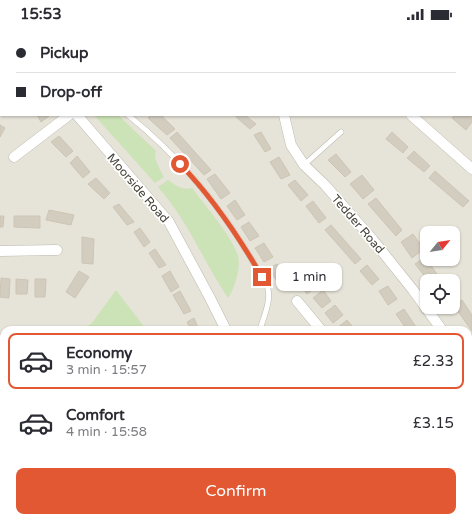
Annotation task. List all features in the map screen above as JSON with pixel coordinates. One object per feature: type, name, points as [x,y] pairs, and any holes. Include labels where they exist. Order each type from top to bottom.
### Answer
[{"type":"street","points":[[14,157],[68,116]]},
{"type":"street","name":"Moorside Road","points":[[78,116],[169,222],[224,326]]},
{"type":"street","name":"Tedder Road","points":[[284,116],[291,145],[304,165],[325,185],[373,240],[414,290],[439,326]]},
{"type":"street","points":[[412,116],[472,169]]},
{"type":"street","points":[[0,251],[57,250]]},
{"type":"street","points":[[297,301],[318,326]]},
{"type":"lane","points":[[129,116],[145,129],[200,184],[249,255],[268,288],[268,303],[261,326]]},
{"type":"lane","points":[[304,165],[341,132]]},
{"type":"shaded area","points":[[0,116],[472,116],[472,326],[144,326],[116,290],[91,324],[86,326],[0,326]]},
{"type":"green space","points":[[95,116],[119,116],[156,151],[155,158],[164,177],[155,183]]},
{"type":"green space","points":[[168,180],[176,186],[185,189],[192,188],[218,221],[235,249],[238,256],[239,266],[235,283],[228,298],[187,228],[169,200],[158,187]]},
{"type":"green space","points":[[116,290],[144,326],[86,326],[91,324]]},
{"type":"building","points":[[38,116],[49,116],[41,122]]},
{"type":"building","points":[[150,116],[162,116],[175,129],[167,135],[148,118]]},
{"type":"building","points":[[246,116],[256,124],[250,129],[236,117]]},
{"type":"building","points":[[454,116],[471,116],[472,122],[466,130],[452,118]]},
{"type":"building","points":[[0,125],[5,128],[0,137]]},
{"type":"building","points":[[177,132],[211,170],[204,175],[170,138]]},
{"type":"building","points":[[261,132],[271,149],[265,152],[254,135]]},
{"type":"building","points":[[392,132],[408,147],[403,153],[386,139]]},
{"type":"building","points":[[59,136],[73,151],[66,157],[51,142]]},
{"type":"building","points":[[414,151],[430,166],[424,172],[407,158]]},
{"type":"building","points":[[336,154],[351,172],[345,177],[328,160]]},
{"type":"building","points":[[77,156],[90,172],[83,178],[70,163]]},
{"type":"building","points":[[279,157],[290,175],[281,179],[270,162]]},
{"type":"building","points":[[435,171],[469,201],[463,207],[429,178]]},
{"type":"building","points":[[215,174],[230,193],[221,199],[207,179]]},
{"type":"building","points":[[362,175],[374,190],[363,199],[350,184]]},
{"type":"building","points":[[96,178],[110,193],[104,199],[88,184]]},
{"type":"building","points":[[295,180],[308,195],[301,201],[288,185]]},
{"type":"building","points":[[376,198],[402,230],[396,236],[368,204]]},
{"type":"building","points":[[235,200],[245,215],[237,220],[227,206]]},
{"type":"building","points":[[313,201],[326,218],[319,223],[306,206]]},
{"type":"building","points":[[119,204],[134,222],[127,225],[113,207]]},
{"type":"building","points":[[49,210],[74,215],[71,225],[46,220]]},
{"type":"building","points":[[0,216],[4,216],[3,227],[0,227]]},
{"type":"building","points":[[14,216],[40,216],[40,228],[14,227]]},
{"type":"building","points":[[249,222],[259,236],[250,241],[241,227]]},
{"type":"building","points":[[331,225],[361,259],[355,264],[325,230]]},
{"type":"building","points":[[140,228],[150,242],[144,247],[134,232]]},
{"type":"building","points":[[413,234],[420,244],[420,252],[412,258],[401,242]]},
{"type":"building","points":[[82,237],[94,239],[93,264],[82,263]]},
{"type":"building","points":[[264,243],[273,257],[264,262],[255,248]]},
{"type":"building","points":[[155,249],[166,265],[159,268],[149,253]]},
{"type":"building","points":[[420,260],[420,266],[431,266],[437,274],[423,274],[415,264]]},
{"type":"building","points":[[277,264],[285,278],[278,283],[269,268]]},
{"type":"building","points":[[367,265],[379,279],[372,285],[360,271]]},
{"type":"building","points":[[79,271],[89,277],[75,298],[66,292]]},
{"type":"building","points":[[170,271],[179,287],[171,292],[162,276]]},
{"type":"building","points":[[308,275],[317,286],[307,294],[299,283]]},
{"type":"building","points":[[1,278],[10,279],[9,298],[0,297]]},
{"type":"building","points":[[16,279],[28,280],[27,294],[16,294]]},
{"type":"building","points":[[35,279],[46,279],[45,297],[35,297]]},
{"type":"building","points":[[388,286],[397,299],[388,305],[379,291]]},
{"type":"building","points":[[323,290],[331,301],[322,308],[313,298]]},
{"type":"building","points":[[180,291],[191,311],[184,314],[173,295]]},
{"type":"building","points":[[462,300],[472,315],[472,326],[468,326],[460,314],[460,302]]},
{"type":"building","points":[[335,305],[343,315],[333,323],[325,313]]},
{"type":"building","points":[[404,309],[415,326],[404,326],[396,314]]},
{"type":"building","points":[[194,318],[197,326],[189,326],[187,322]]},
{"type":"building","points":[[347,320],[352,326],[340,326]]},
{"type":"route","points":[[180,164],[200,184],[249,255],[262,277]]}]
